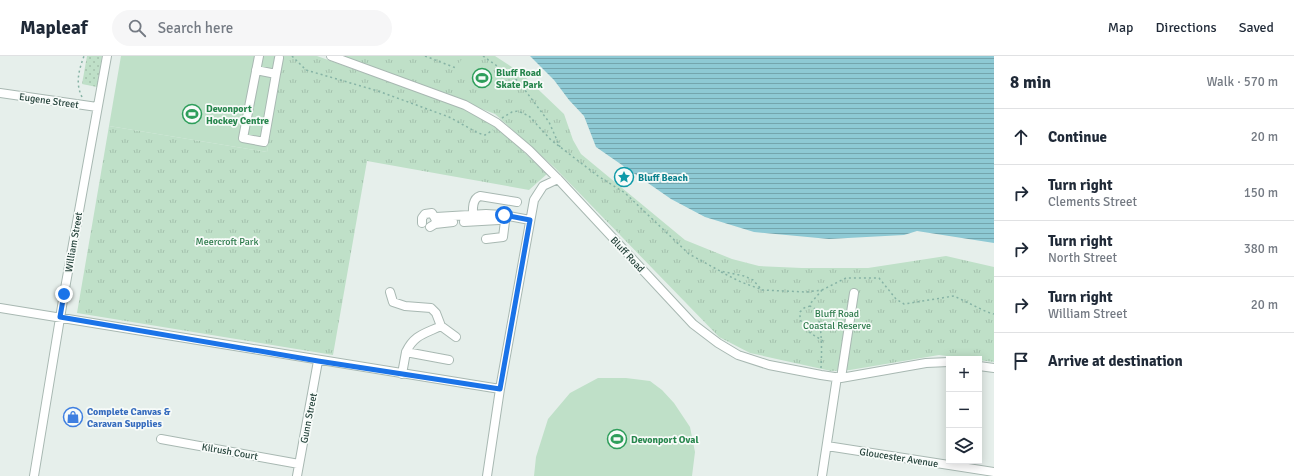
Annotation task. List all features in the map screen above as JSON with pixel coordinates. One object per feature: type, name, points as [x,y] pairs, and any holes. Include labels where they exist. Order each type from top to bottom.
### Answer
[{"type":"street","name":"William Street","points":[[34,476],[60,317],[107,56]]},
{"type":"street","points":[[259,56],[243,138],[264,142],[279,58]]},
{"type":"street","name":"Bluff Road","points":[[331,56],[465,105],[497,123],[529,150],[558,179],[693,324],[718,343],[738,355],[769,365],[820,375],[839,377],[926,363],[946,362]]},
{"type":"street","points":[[256,70],[276,74]]},
{"type":"street","name":"Eugene Street","points":[[0,93],[97,107]]},
{"type":"street","points":[[487,476],[500,389],[534,200],[543,186],[558,179]]},
{"type":"street","points":[[473,218],[474,202],[477,197],[480,196],[516,202]]},
{"type":"street","points":[[422,223],[422,218],[425,214],[430,213],[434,223],[504,215],[530,223]]},
{"type":"street","points":[[473,218],[530,223]]},
{"type":"street","points":[[486,240],[503,237],[505,220]]},
{"type":"street","points":[[390,292],[393,302],[405,306],[431,308],[436,313],[441,326],[456,337]]},
{"type":"street","points":[[822,476],[854,293]]},
{"type":"street","points":[[0,308],[318,361],[500,389]]},
{"type":"street","points":[[402,374],[406,352],[410,343],[418,337],[441,326]]},
{"type":"street","points":[[406,352],[449,360]]},
{"type":"street","name":"Gunn Street","points":[[297,476],[318,361]]},
{"type":"street","points":[[982,366],[994,368]]},
{"type":"street","name":"Kilrush Court","points":[[161,439],[299,464]]},
{"type":"street","name":"Gloucester Avenue","points":[[827,446],[994,472]]},
{"type":"path","points":[[84,56],[78,77],[80,92],[87,106]]},
{"type":"path","points":[[292,56],[306,70],[378,91],[449,117],[478,133],[485,135],[492,132],[497,123],[506,114],[518,111],[524,113],[529,116],[560,148],[598,176],[625,193],[690,254],[741,282],[762,290],[806,292],[822,290],[846,278],[879,278],[896,299],[904,304],[954,296],[994,314]]},
{"type":"path","points":[[425,56],[456,68]]},
{"type":"path","points":[[483,56],[518,81],[549,122],[560,148]]},
{"type":"path","points":[[720,271],[744,276],[753,280],[762,290]]},
{"type":"path","points":[[822,290],[810,306],[804,308],[800,312],[800,320],[805,329],[823,341]]},
{"type":"path","points":[[810,306],[817,310],[823,341],[820,375]]},
{"type":"green space","points":[[87,56],[102,56],[97,87],[82,84]]},
{"type":"green space","name":"Devonport Hockey Centre","points":[[121,56],[283,56],[267,152],[109,126]]},
{"type":"green space","name":"Meercroft Park","points":[[283,56],[317,56],[487,117],[547,174],[529,190],[367,161],[333,355],[77,313],[109,126],[267,152]]},
{"type":"green space","name":"Bluff Road Coastal Reserve","points":[[341,56],[495,56],[521,73],[564,114],[573,140],[581,154],[685,240],[732,259],[759,266],[802,268],[868,268],[946,256],[994,267],[994,362],[982,360],[982,356],[939,355],[850,370],[831,371],[750,353],[719,337],[555,168],[495,114]]},
{"type":"green space","name":"Bluff Road Skate Park","points":[[464,56],[468,56],[512,85],[500,103],[453,72]]},
{"type":"green space","name":"Devonport Oval","points":[[598,378],[626,378],[650,381],[662,390],[674,403],[690,427],[695,452],[692,476],[534,476],[536,457],[548,419],[570,393]]},
{"type":"water","points":[[530,56],[994,56],[994,243],[917,231],[904,235],[829,239],[754,232],[705,217],[671,199],[596,147],[584,116],[569,100],[554,80]]},
{"type":"place","name":"Bluff Road Skate Park","points":[[482,78]]},
{"type":"place","name":"Devonport Hockey Centre","points":[[192,114]]},
{"type":"place","name":"Bluff Beach","points":[[624,177]]},
{"type":"place","name":"Complete Canvas & Caravan Supplies","points":[[73,417]]},
{"type":"place","name":"Devonport Oval","points":[[617,439]]},
{"type":"route","points":[[64,294],[60,317],[318,361],[500,389],[530,220],[504,215]]}]
